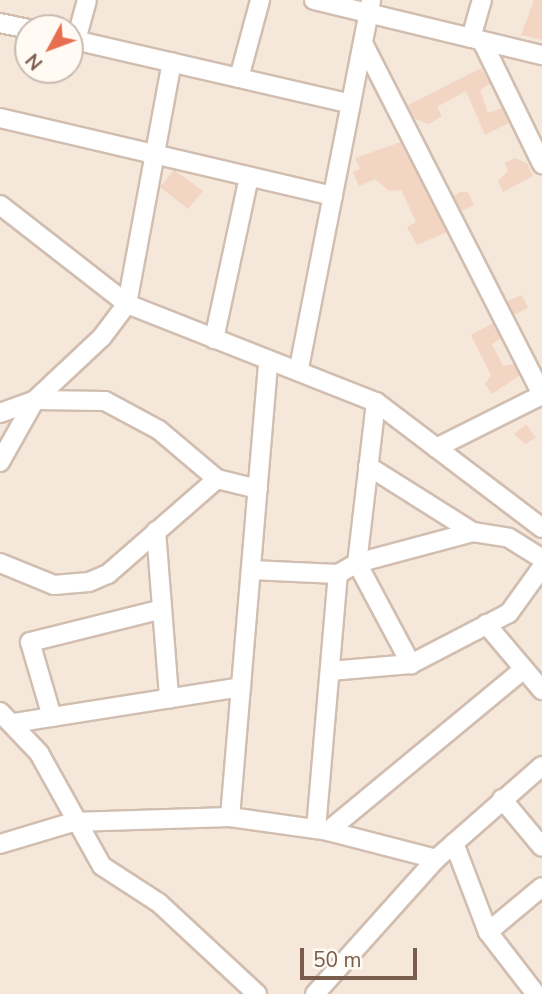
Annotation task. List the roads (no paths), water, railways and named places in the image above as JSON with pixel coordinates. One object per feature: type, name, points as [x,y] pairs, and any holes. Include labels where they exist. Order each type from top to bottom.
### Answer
[{"type":"street","points":[[239,78],[260,0]]},
{"type":"street","points":[[314,0],[370,7],[476,39],[542,55]]},
{"type":"street","points":[[482,0],[476,39],[542,164]]},
{"type":"street","points":[[299,368],[370,7]]},
{"type":"street","points":[[84,42],[351,104]]},
{"type":"street","points":[[363,43],[542,394],[436,448]]},
{"type":"street","points":[[0,462],[35,400],[102,337],[127,304],[172,62]]},
{"type":"street","points":[[0,118],[332,196]]},
{"type":"street","points":[[214,339],[249,177]]},
{"type":"street","points":[[0,205],[127,304],[268,361],[299,368],[376,402],[542,528]]},
{"type":"street","points":[[230,817],[268,361]]},
{"type":"street","points":[[0,413],[35,400],[105,401],[125,408],[217,479],[258,489]]},
{"type":"street","points":[[376,402],[357,563],[411,664]]},
{"type":"street","points":[[368,466],[473,532],[509,538],[542,559]]},
{"type":"street","points":[[0,563],[54,585],[89,582],[156,531],[217,479]]},
{"type":"street","points":[[156,531],[169,698]]},
{"type":"street","points":[[251,570],[338,574],[357,563],[473,532]]},
{"type":"street","points":[[330,671],[411,664],[509,612],[542,567]]},
{"type":"street","points":[[322,830],[338,574]]},
{"type":"street","points":[[52,717],[30,642],[162,609]]},
{"type":"street","points":[[486,625],[542,690]]},
{"type":"street","points":[[322,830],[524,669]]},
{"type":"street","points":[[7,717],[52,717],[241,687]]},
{"type":"street","points":[[7,717],[39,753],[73,822],[113,876],[159,903],[257,994]]},
{"type":"street","points":[[315,994],[436,859],[542,766]]},
{"type":"street","points":[[502,799],[542,847]]},
{"type":"street","points":[[0,844],[73,822],[230,817],[322,830],[436,859]]},
{"type":"street","points":[[454,843],[488,932],[536,994]]},
{"type":"street","points":[[488,932],[542,887]]}]
